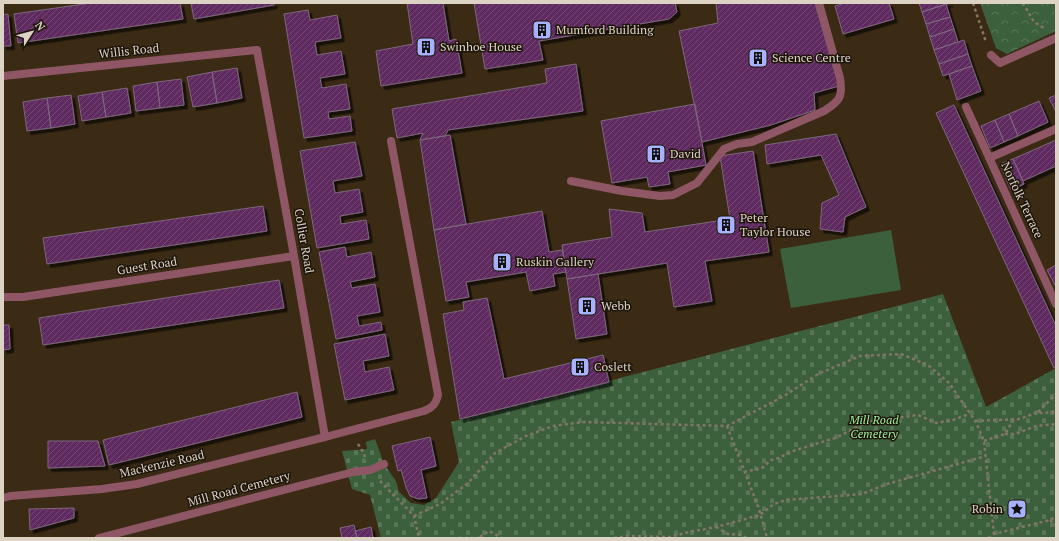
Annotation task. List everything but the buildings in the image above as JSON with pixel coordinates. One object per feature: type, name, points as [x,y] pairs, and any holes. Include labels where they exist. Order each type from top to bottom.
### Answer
[{"type":"street","points":[[571,181],[622,191],[660,196],[673,195],[697,183],[724,149],[737,144],[752,142],[824,111],[834,105],[840,97],[842,91],[840,78],[819,3]]},
{"type":"street","points":[[991,55],[1000,63],[1056,38]]},
{"type":"street","name":"Willis Road","points":[[3,76],[257,50]]},
{"type":"street","name":"Collier Road","points":[[257,50],[294,256],[324,437]]},
{"type":"street","name":"Norfolk Terrace","points":[[966,107],[1056,304]]},
{"type":"street","points":[[989,158],[1056,129]]},
{"type":"street","name":"Mackenzie Road","points":[[3,498],[10,496],[102,489],[137,484],[424,412],[432,408],[438,395],[391,141]]},
{"type":"street","name":"Guest Road","points":[[3,298],[23,297],[294,256]]},
{"type":"street","name":"Mill Road Cemetery","points":[[99,538],[354,472],[370,470],[384,464]]},
{"type":"path","points":[[973,3],[991,55]]},
{"type":"path","points":[[1024,3],[1034,22],[1045,28]]},
{"type":"path","points":[[414,516],[440,504],[468,483],[495,452],[526,436],[553,426],[584,422],[727,426],[784,396],[818,374],[860,356],[901,354],[928,365],[949,383],[975,421],[984,441],[994,534]]},
{"type":"path","points":[[975,421],[1020,419],[1038,412],[1056,394]]},
{"type":"path","points":[[1038,412],[1056,412]]},
{"type":"path","points":[[744,472],[762,468],[771,460],[796,450],[835,438],[867,422],[918,415],[936,423],[953,420],[969,414]]},
{"type":"path","points":[[1005,434],[1014,419]]},
{"type":"path","points":[[984,441],[1005,434],[1015,434],[1036,426],[1056,424]]},
{"type":"path","points":[[727,426],[759,509],[767,538]]},
{"type":"path","points":[[614,538],[628,536],[670,537],[716,527],[760,515],[774,504],[786,500],[862,494],[886,484],[986,456]]},
{"type":"path","points":[[370,470],[414,516],[420,538]]},
{"type":"path","points":[[988,538],[994,534],[1050,520],[1056,516]]},
{"type":"path","points":[[1050,520],[1056,525]]},
{"type":"path","points":[[716,527],[728,534],[746,538]]},
{"type":"path","points":[[459,538],[481,538],[489,531],[502,538]]},
{"type":"green space","points":[[980,3],[1056,3],[1056,31],[1007,54],[996,48]]},
{"type":"green space","points":[[891,230],[901,290],[791,308],[780,249]]},
{"type":"green space","name":"Mill Road Cemetery","points":[[943,294],[986,407],[1056,368],[1056,538],[381,538],[370,495],[352,489],[342,451],[367,449],[366,442],[375,439],[384,464],[396,481],[399,492],[411,503],[424,505],[436,498],[459,462],[451,422]]},
{"type":"place","name":"Mumford Building","points":[[542,30]]},
{"type":"place","name":"Swinhoe House","points":[[426,47]]},
{"type":"place","name":"Science Centre","points":[[758,58]]},
{"type":"place","name":"David","points":[[656,154]]},
{"type":"place","name":"Peter Taylor House","points":[[726,225]]},
{"type":"place","name":"Ruskin Gallery","points":[[502,262]]},
{"type":"place","name":"Webb","points":[[587,306]]},
{"type":"place","name":"Coslett","points":[[580,367]]},
{"type":"place","name":"Robin","points":[[1017,509]]}]
